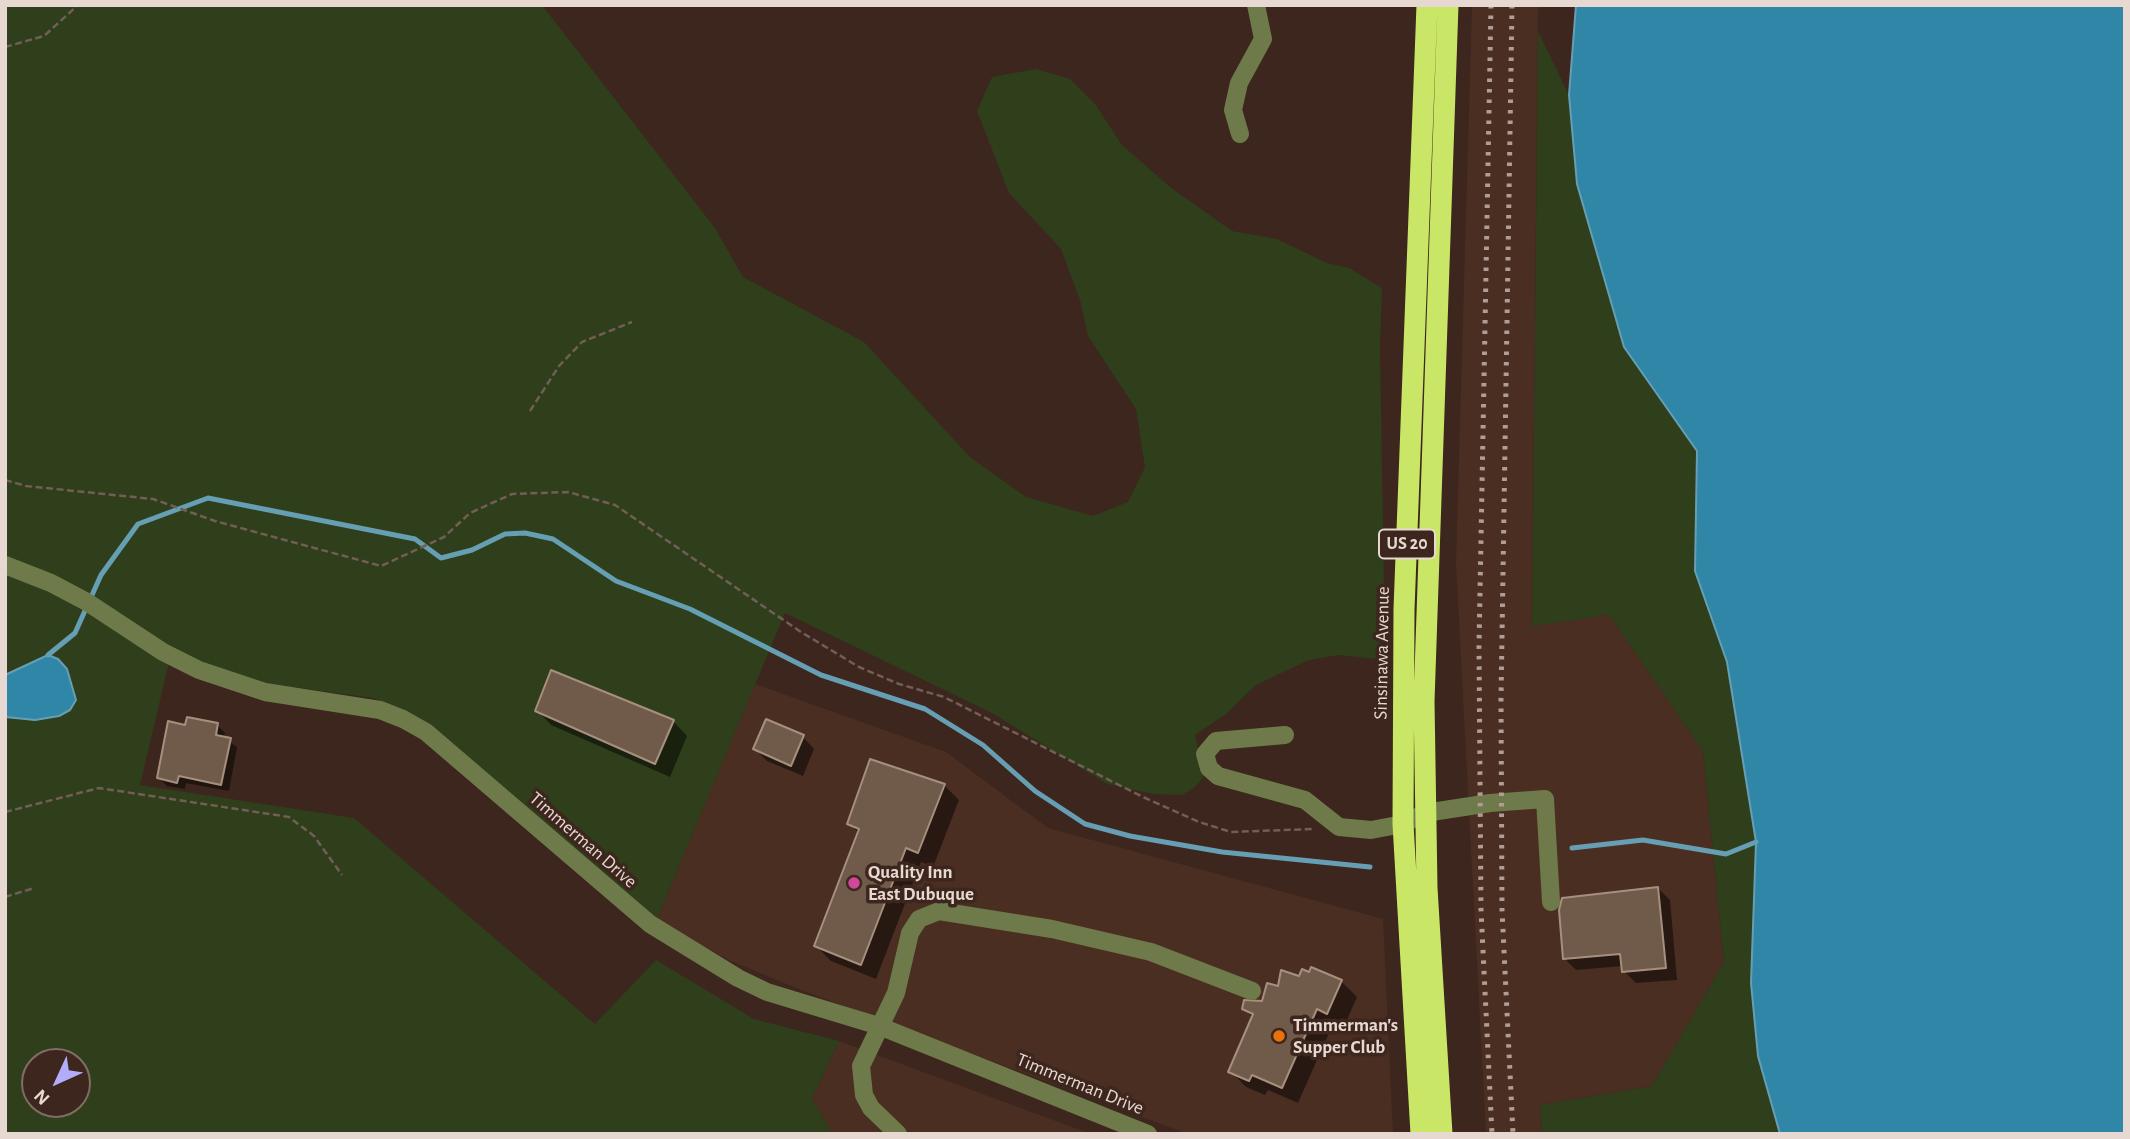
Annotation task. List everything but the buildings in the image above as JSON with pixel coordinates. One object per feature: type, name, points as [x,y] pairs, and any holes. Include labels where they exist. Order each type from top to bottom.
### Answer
[{"type":"highway","name":"Sinsinawa Avenue","points":[[1421,1134],[1403,824],[1404,609],[1427,5]]},
{"type":"highway","name":"US 20","points":[[1442,1134],[1430,958],[1425,608],[1448,5]]},
{"type":"street","points":[[1240,134],[1233,110],[1239,83],[1263,38],[1256,5]]},
{"type":"street","name":"Timmerman Drive","points":[[5,565],[51,583],[87,602],[163,653],[199,670],[265,692],[380,710],[426,732],[618,899],[693,953],[767,992],[879,1026],[1148,1134]]},
{"type":"street","points":[[1284,735],[1216,741],[1205,754],[1209,768],[1218,776],[1305,800],[1339,827],[1371,830],[1403,824],[1426,813],[1490,803],[1545,799],[1551,902]]},
{"type":"street","points":[[898,1134],[871,1108],[861,1080],[863,1060],[896,993],[910,933],[919,919],[939,911],[1052,929],[1151,952],[1252,991]]},
{"type":"path","points":[[5,47],[44,36],[78,5]]},
{"type":"path","points":[[530,411],[559,366],[582,342],[632,322]]},
{"type":"path","points":[[5,480],[26,486],[153,499],[215,521],[381,566],[444,537],[470,513],[512,494],[568,492],[615,505],[801,632],[859,667],[899,684],[944,697],[1199,822],[1231,832],[1339,827]]},
{"type":"path","points":[[5,812],[99,788],[289,817],[314,836],[342,876]]},
{"type":"path","points":[[5,897],[34,888]]},
{"type":"shaded area","points":[[1472,5],[1538,5],[1532,625],[1609,615],[1703,751],[1724,962],[1652,1086],[1540,1105],[1542,1134],[1486,1134],[1456,563]]},
{"type":"shaded area","points":[[755,684],[946,752],[1048,828],[1383,919],[1393,1134],[1188,1134],[801,990],[731,961],[656,921]]},
{"type":"shaded area","points":[[839,1041],[1091,1134],[833,1134],[812,1099]]},
{"type":"green space","points":[[5,5],[542,5],[715,228],[743,277],[864,342],[970,457],[1026,497],[1093,516],[1128,502],[1145,467],[1136,409],[1088,336],[1080,300],[1061,249],[1009,193],[977,111],[992,77],[1036,69],[1070,79],[1096,105],[1121,144],[1170,187],[1232,231],[1277,239],[1327,263],[1349,268],[1382,288],[1380,346],[1385,647],[1376,659],[1339,655],[1309,660],[1256,685],[1226,714],[1195,735],[1204,776],[1195,787],[1182,795],[1153,794],[1107,784],[992,713],[785,613],[656,921],[410,714],[374,698],[269,684],[213,667],[172,650],[140,785],[354,818],[595,1024],[656,960],[754,1019],[839,1041],[812,1099],[833,1134],[5,1134]]},
{"type":"green space","points":[[1538,31],[1569,95],[1577,184],[1624,347],[1697,451],[1695,571],[1727,662],[1756,842],[1751,983],[1758,1056],[1780,1134],[1542,1134],[1540,1105],[1652,1086],[1724,962],[1703,751],[1609,615],[1532,626]]},
{"type":"water","points":[[1576,5],[2125,5],[2125,1134],[1780,1134],[1758,1056],[1751,983],[1756,842],[1727,662],[1695,571],[1697,451],[1624,347],[1577,184],[1569,95]]},
{"type":"water","points":[[48,655],[58,659],[67,669],[76,700],[70,710],[59,716],[35,720],[5,717],[5,675]]},
{"type":"waterway","points":[[48,655],[75,633],[101,575],[138,524],[208,498],[415,539],[441,558],[472,550],[505,534],[525,533],[553,539],[616,581],[690,609],[821,675],[925,709],[983,745],[1035,791],[1085,824],[1130,836],[1222,852],[1370,867]]},
{"type":"waterway","points":[[1572,848],[1643,840],[1726,854],[1756,842]]},
{"type":"railway","points":[[1491,5],[1479,646],[1481,910],[1492,1134]]},
{"type":"railway","points":[[1512,5],[1501,699],[1502,910],[1513,1134]]},
{"type":"place","name":"Quality Inn East Dubuque","points":[[854,883]]},
{"type":"place","name":"Timmerman's Supper Club","points":[[1279,1036]]}]
